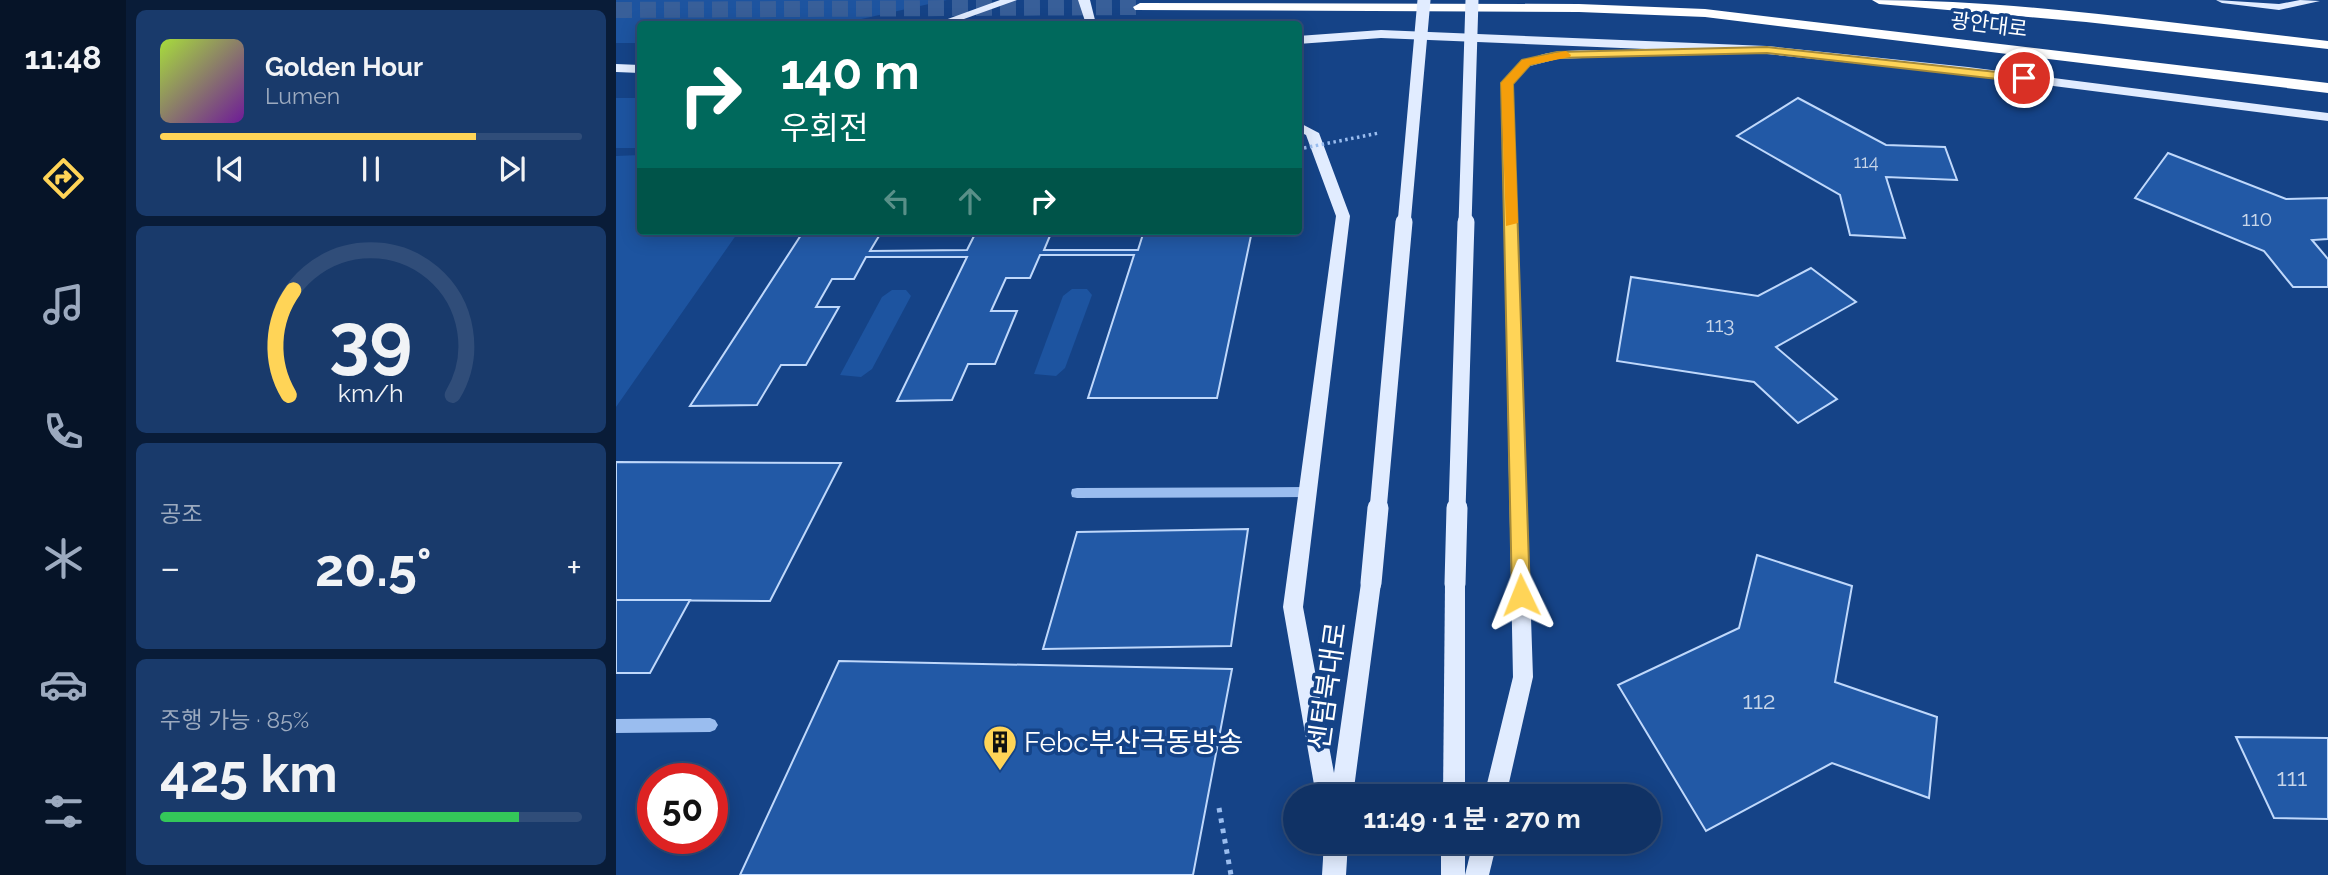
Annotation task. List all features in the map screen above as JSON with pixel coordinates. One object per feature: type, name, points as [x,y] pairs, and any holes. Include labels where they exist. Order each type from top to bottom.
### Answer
[{"type":"highway","name":"광안대로","points":[[1879,0],[2086,18],[2328,45]]},
{"type":"highway","name":"광안대로","points":[[1140,7],[1579,8],[1705,13],[2328,88]]},
{"type":"main road","points":[[949,21],[1011,0]]},
{"type":"main road","points":[[1084,0],[1090,21]]},
{"type":"main road","name":"센텀북대로","points":[[1344,784],[1371,583],[1424,0]]},
{"type":"main road","points":[[1454,784],[1455,584],[1472,0]]},
{"type":"main road","points":[[2222,0],[2279,7],[2309,1],[2328,3]]},
{"type":"main road","points":[[1302,29],[1767,50],[1968,71],[2328,117]]},
{"type":"main road","points":[[1302,40],[1381,34]]},
{"type":"main road","points":[[1498,784],[1523,677],[1507,83],[1526,63],[1557,55],[1767,50]]},
{"type":"main road","points":[[616,68],[637,69]]},
{"type":"main road","points":[[1302,128],[1312,133],[1343,216],[1293,607],[1325,784]]},
{"type":"main road","points":[[1334,875],[1335,854]]},
{"type":"main road","points":[[1453,854],[1453,875]]},
{"type":"main road","points":[[1477,875],[1482,854]]},
{"type":"lane","points":[[1077,493],[1307,492]]},
{"type":"lane","points":[[616,726],[710,725]]},
{"type":"path","points":[[1304,148],[1379,133]]},
{"type":"path","points":[[1219,808],[1231,875]]},
{"type":"shaded area","points":[[616,0],[947,0],[852,21],[637,21],[637,43],[616,43]]},
{"type":"shaded area","points":[[616,98],[637,98],[637,148],[616,148]]},
{"type":"shaded area","points":[[637,155],[637,235],[736,235],[616,407],[616,156]]},
{"type":"shaded area","points":[[1072,289],[1087,289],[1092,295],[1065,368],[1056,376],[1034,374],[1063,296]]},
{"type":"shaded area","points":[[892,290],[906,290],[911,296],[872,369],[861,377],[840,375],[882,297]]},
{"type":"building","points":[[1798,98],[1886,145],[1945,147],[1957,180],[1886,177],[1905,238],[1850,235],[1840,195],[1737,136]]},
{"type":"building","points":[[2168,153],[2286,199],[2328,198],[2328,239],[2312,240],[2328,259],[2328,287],[2293,287],[2264,251],[2135,198]]},
{"type":"building","points":[[801,235],[880,235],[870,251],[967,250],[974,235],[1050,235],[1044,250],[1138,250],[1143,235],[1251,235],[1217,398],[1088,398],[1134,255],[1040,255],[1030,278],[1006,278],[991,311],[1017,311],[995,364],[968,364],[952,400],[897,401],[967,257],[866,257],[854,279],[832,279],[816,307],[839,307],[806,365],[781,365],[757,405],[690,406]]},
{"type":"building","points":[[1811,268],[1856,302],[1776,347],[1837,399],[1798,423],[1754,382],[1617,361],[1631,277],[1758,296]]},
{"type":"building","points":[[616,462],[841,463],[770,601],[616,600]]},
{"type":"building","points":[[1248,529],[1231,646],[1043,649],[1077,532]]},
{"type":"building","points":[[1757,555],[1852,586],[1835,682],[1937,717],[1929,798],[1832,763],[1706,831],[1618,685],[1739,628]]},
{"type":"building","points":[[616,600],[690,600],[650,673],[616,673]]},
{"type":"building","name":"Febc부산극동방송","points":[[839,661],[1232,669],[1193,875],[740,875]]},
{"type":"building","points":[[2236,737],[2328,738],[2328,819],[2274,818]]},
{"type":"tunnel","points":[[616,10],[1140,7]]},
{"type":"slow traffic","points":[[1511,223],[1507,83],[1526,63],[1566,55]]},
{"type":"place","name":"Febc부산극동방송","points":[[1000,772]]},
{"type":"route","points":[[1521,595],[1507,83],[1526,63],[1557,55],[1767,50],[2024,78]]}]
